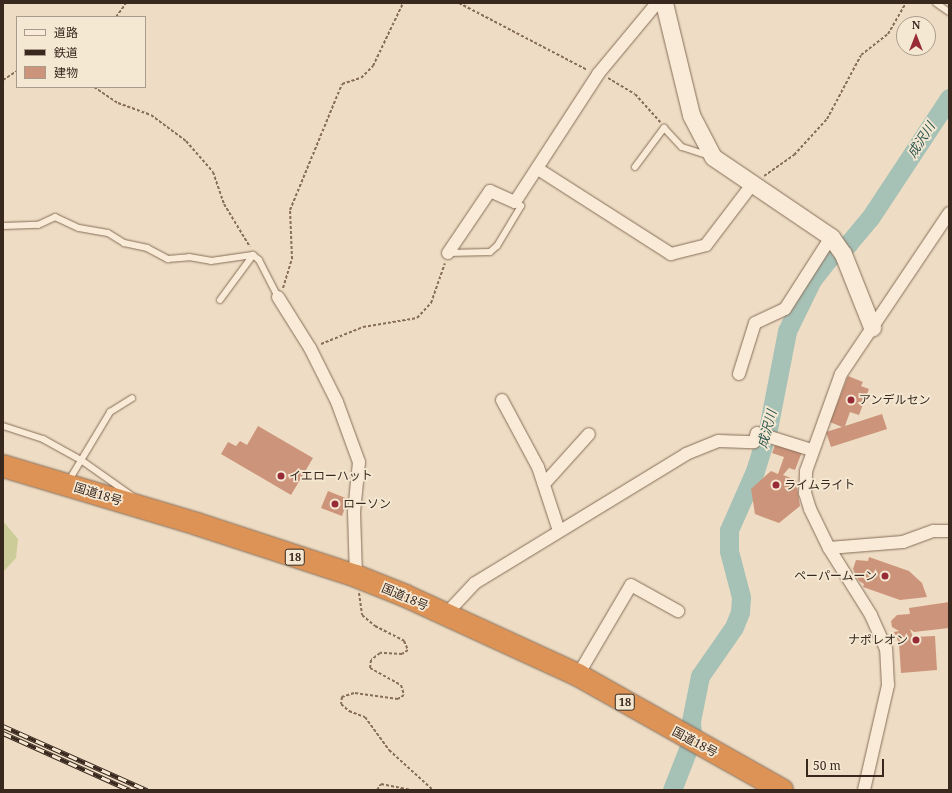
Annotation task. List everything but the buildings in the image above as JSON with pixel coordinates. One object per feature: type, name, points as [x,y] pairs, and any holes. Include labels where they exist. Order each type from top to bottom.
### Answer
[{"type":"highway","name":"国道18号","points":[[3,466],[153,511],[356,576],[446,614],[578,675],[673,730],[782,790]]},
{"type":"street","points":[[448,254],[490,190],[515,202],[538,169],[598,74],[657,3]]},
{"type":"street","points":[[664,3],[691,115],[713,157],[754,182],[836,245],[872,326]]},
{"type":"street","points":[[538,169],[671,254],[706,245],[754,182]]},
{"type":"street","points":[[864,790],[888,685],[886,649],[871,616],[829,548],[805,493],[806,471],[812,450],[841,374],[949,213]]},
{"type":"street","points":[[739,374],[755,323],[785,309],[836,245]]},
{"type":"street","points":[[278,297],[310,348],[337,402],[359,462],[354,512],[356,576]]},
{"type":"street","points":[[502,400],[526,440],[544,484],[559,531]]},
{"type":"street","points":[[446,614],[475,583],[686,454],[719,441],[754,442],[758,433],[812,450]]},
{"type":"street","points":[[544,484],[589,434]]},
{"type":"street","points":[[829,548],[903,542],[934,531],[949,531]]},
{"type":"street","points":[[578,675],[631,585],[678,611]]},
{"type":"lane","points":[[936,3],[949,12]]},
{"type":"lane","points":[[635,167],[664,128],[682,147],[698,155],[713,157]]},
{"type":"lane","points":[[448,254],[490,252],[497,246],[521,206],[515,202]]},
{"type":"lane","points":[[3,226],[38,225],[54,218],[79,228],[108,234],[124,243],[147,248],[168,259],[189,257],[211,261],[253,255],[259,260],[278,297]]},
{"type":"lane","points":[[220,300],[253,255]]},
{"type":"lane","points":[[66,485],[110,412],[132,398]]},
{"type":"lane","points":[[3,426],[43,439],[81,460],[153,511]]},
{"type":"path","points":[[117,16],[126,3]]},
{"type":"path","points":[[278,297],[288,277],[292,259],[290,210],[342,84],[361,78],[373,66],[403,3]]},
{"type":"path","points":[[459,3],[537,41],[562,59],[614,79],[635,94],[664,128]]},
{"type":"path","points":[[754,182],[794,155],[827,119],[861,55],[888,34],[906,3]]},
{"type":"path","points":[[3,80],[16,72]]},
{"type":"path","points":[[96,88],[118,103],[151,115],[199,155],[213,172],[224,204],[253,255]]},
{"type":"path","points":[[310,348],[364,327],[418,318],[431,303],[448,254]]},
{"type":"path","points":[[356,576],[362,615],[375,626],[404,641],[408,650],[402,654],[380,653],[371,660],[370,668],[401,685],[404,695],[398,700],[354,693],[342,697],[341,704],[365,717],[377,729],[389,750],[433,790]]},
{"type":"path","points":[[378,790],[381,784],[411,790]]},
{"type":"green space","points":[[3,521],[18,539],[16,558],[3,572]]},
{"type":"waterway","name":"成沢川","points":[[672,790],[692,739],[691,721],[700,676],[734,627],[740,612],[741,597],[729,551],[729,530],[755,471],[768,429],[787,331],[812,280],[829,258],[848,244],[870,218],[949,98]]},
{"type":"railway","points":[[3,726],[147,790]]},
{"type":"railway","points":[[3,733],[130,790]]},
{"type":"place","name":"アンデルセン","points":[[851,400]]},
{"type":"place","name":"イエローハット","points":[[281,476]]},
{"type":"place","name":"ライムライト","points":[[776,485]]},
{"type":"place","name":"ローソン","points":[[335,504]]},
{"type":"place","name":"ペーパームーン","points":[[885,576]]},
{"type":"place","name":"ナポレオン","points":[[916,640]]}]
